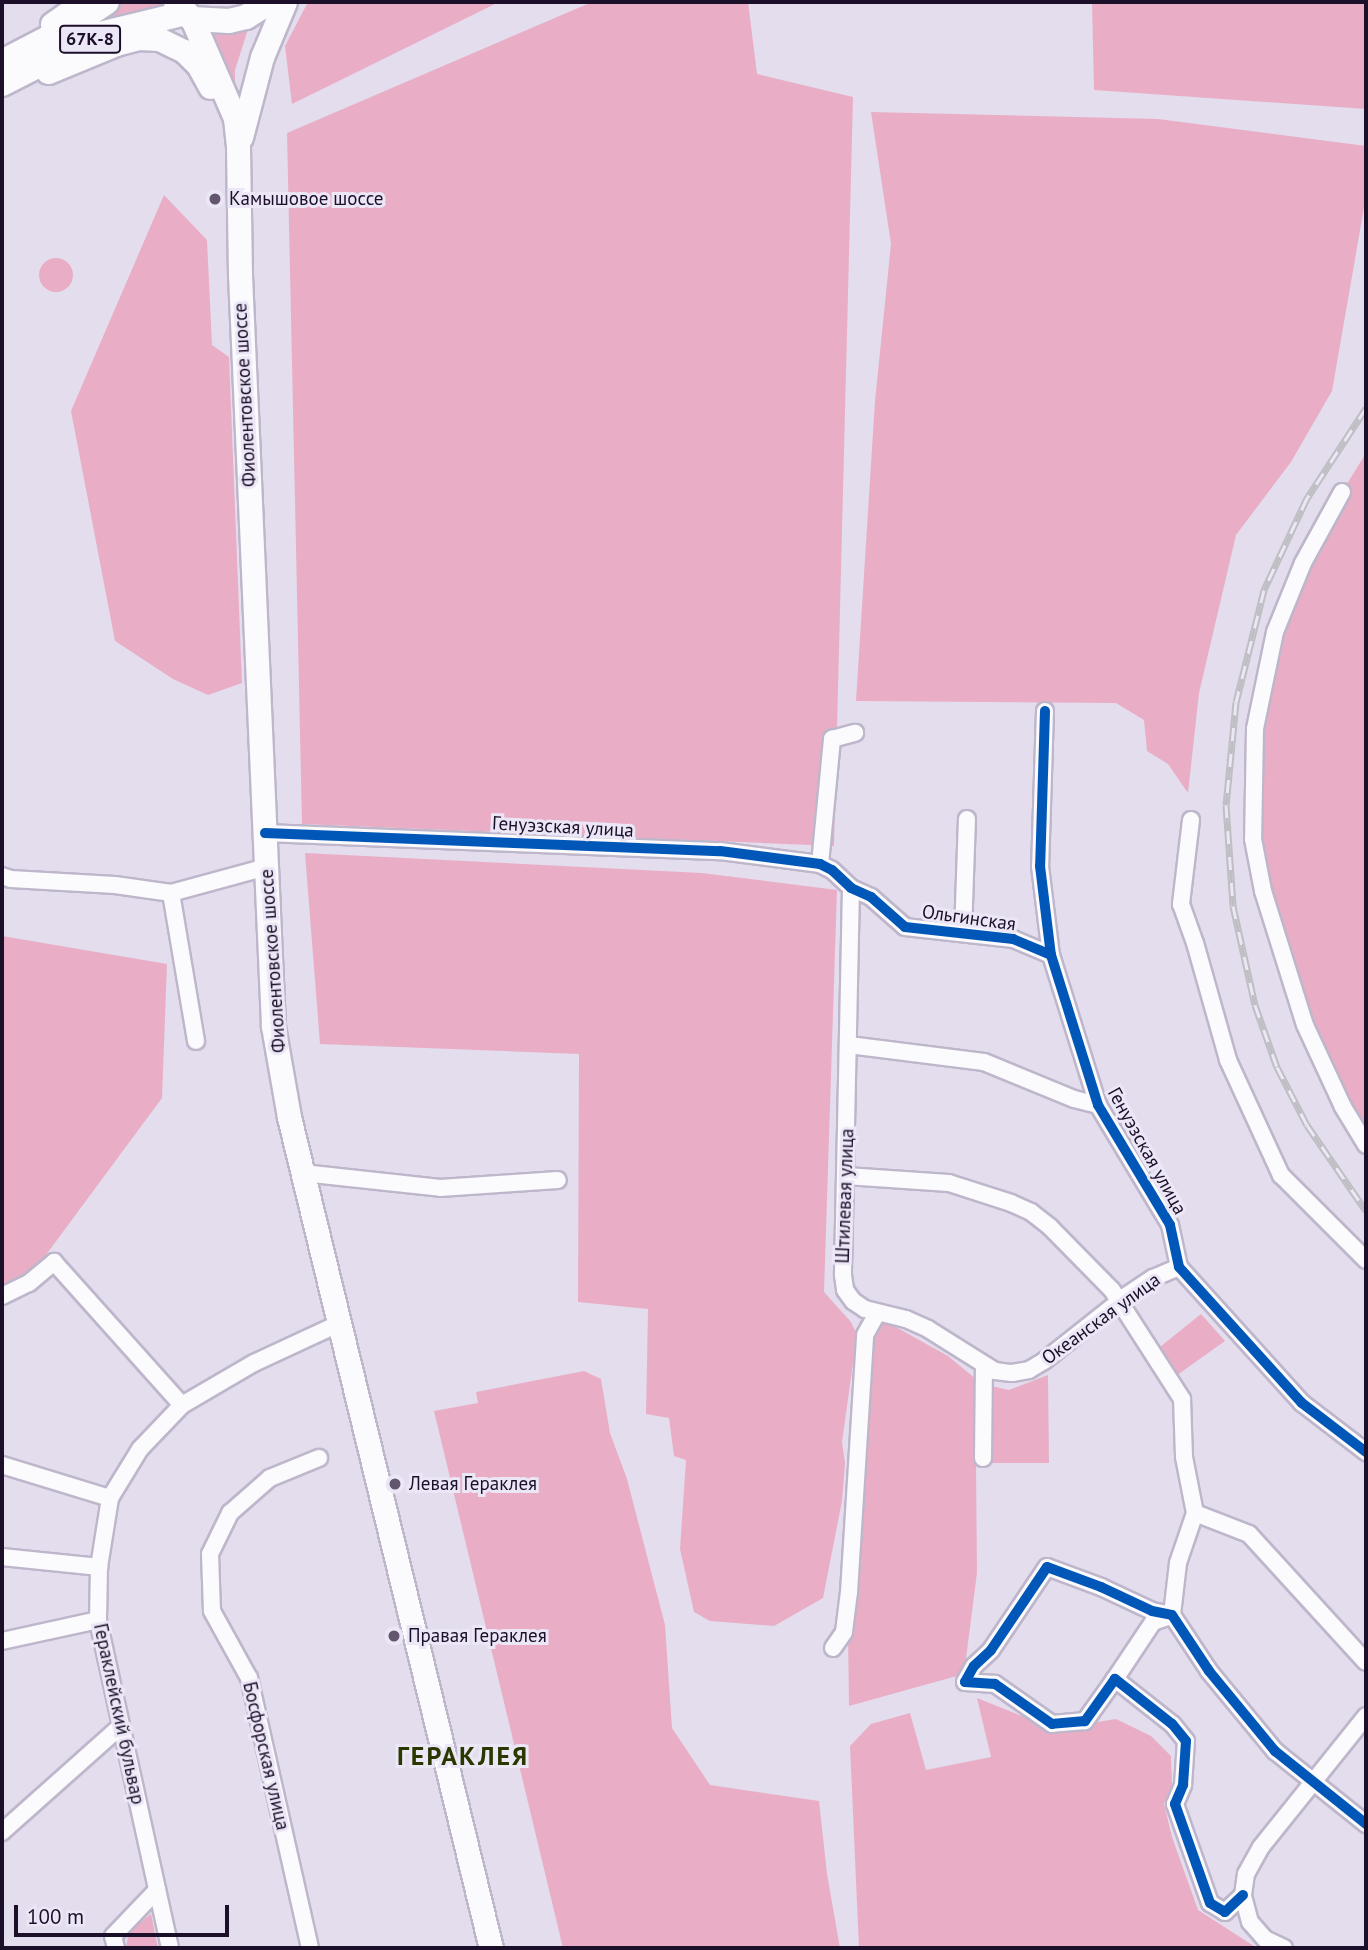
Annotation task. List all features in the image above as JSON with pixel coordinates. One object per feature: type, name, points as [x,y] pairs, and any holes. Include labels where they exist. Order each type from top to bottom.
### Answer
[{"type":"main road","points":[[2,62],[14,46],[69,14],[83,2]]},
{"type":"main road","name":"67К-8","points":[[2,62],[71,26],[107,2]]},
{"type":"main road","name":"67К-8","points":[[2,86],[100,34],[185,11],[229,21],[246,18],[270,2]]},
{"type":"main road","name":"Фиолентовское шоссе","points":[[235,118],[252,49],[270,2]]},
{"type":"main road","points":[[238,147],[262,57],[285,2]]},
{"type":"main road","name":"Фиолентовское шоссе","points":[[185,11],[235,118],[238,147],[240,275],[273,1027],[303,1173],[491,1948]]},
{"type":"main road","points":[[2,86],[139,38],[159,39],[184,51],[206,78],[219,112],[230,173],[240,205]]},
{"type":"street","points":[[1342,492],[1303,563],[1275,632],[1255,729],[1253,839],[1263,891],[1305,1025],[1343,1107],[1366,1144]]},
{"type":"street","name":"Генуэзская улица","points":[[1045,711],[1040,866],[1051,955],[1098,1105],[1170,1225],[1179,1267]]},
{"type":"street","points":[[820,864],[832,740],[855,733]]},
{"type":"street","points":[[963,933],[967,819]]},
{"type":"street","points":[[1192,820],[1181,904],[1195,943],[1228,1060],[1281,1175],[1366,1260]]},
{"type":"street","name":"Генуэзская улица","points":[[265,833],[720,851],[820,864],[832,870],[851,887]]},
{"type":"street","points":[[2,876],[115,884],[171,893],[267,867]]},
{"type":"street","name":"Ольгинская","points":[[851,887],[872,897],[905,927],[1013,939],[1051,955]]},
{"type":"street","name":"Штилевая улица","points":[[851,887],[845,1290],[853,1301],[877,1313]]},
{"type":"street","points":[[171,893],[196,1041]]},
{"type":"street","points":[[849,1045],[984,1062],[1074,1099],[1098,1105]]},
{"type":"street","points":[[303,1173],[440,1188],[558,1180]]},
{"type":"street","points":[[846,1176],[949,1183],[1012,1203],[1050,1227],[1119,1301],[1182,1399],[1184,1457],[1195,1513],[1178,1563],[1172,1615],[1209,1671],[1275,1751],[1366,1824]]},
{"type":"street","points":[[2,1296],[29,1283],[54,1262],[182,1405]]},
{"type":"street","points":[[1179,1267],[1302,1402],[1366,1452]]},
{"type":"street","name":"Океанская улица","points":[[877,1313],[906,1319],[964,1349],[995,1371],[1012,1373],[1029,1370],[1119,1301],[1153,1278],[1179,1267]]},
{"type":"street","points":[[833,1648],[844,1632],[849,1592],[865,1335],[877,1313]]},
{"type":"street","name":"Гераклейский бульвар","points":[[170,1948],[97,1620],[99,1567],[110,1498],[140,1449],[182,1405],[254,1363],[340,1323]]},
{"type":"street","points":[[983,1458],[984,1365]]},
{"type":"street","name":"Босфорская улица","points":[[310,1948],[249,1678],[212,1611],[210,1554],[230,1513],[270,1478],[319,1458]]},
{"type":"street","points":[[2,1465],[110,1498]]},
{"type":"street","points":[[1195,1513],[1248,1534],[1366,1662]]},
{"type":"street","points":[[2,1557],[99,1567]]},
{"type":"street","points":[[1046,1567],[1101,1587],[1152,1611],[1172,1615],[1153,1622],[1085,1721],[1052,1724],[995,1684],[965,1682],[974,1666],[991,1650],[1046,1567]]},
{"type":"street","points":[[2,1642],[97,1620]]},
{"type":"street","points":[[1115,1679],[1172,1724],[1186,1741],[1183,1785],[1175,1804],[1210,1903],[1226,1912],[1242,1895]]},
{"type":"street","points":[[1284,1948],[1265,1939],[1250,1922],[1242,1895],[1246,1874],[1261,1847],[1315,1783],[1366,1716]]},
{"type":"street","points":[[2,1832],[120,1727]]},
{"type":"street","points":[[116,1948],[113,1936],[157,1890]]},
{"type":"shaded area","points":[[122,2],[166,2],[171,10],[94,24]]},
{"type":"shaded area","points":[[308,2],[499,2],[292,104],[285,46]]},
{"type":"shaded area","points":[[592,2],[748,2],[757,74],[853,97],[834,846],[302,824],[287,133]]},
{"type":"shaded area","points":[[1092,2],[1366,2],[1366,109],[1094,90]]},
{"type":"shaded area","points":[[250,23],[235,70],[235,91],[203,29]]},
{"type":"shaded area","points":[[871,112],[1158,119],[1366,146],[1366,196],[1332,391],[1291,462],[1236,535],[1199,693],[1188,793],[1168,764],[1147,751],[1144,720],[1116,703],[856,701],[875,401],[891,244]]},
{"type":"shaded area","points":[[164,195],[207,240],[212,345],[229,357],[242,683],[208,695],[173,679],[115,641],[71,411]]},
{"type":"shaded area","points":[[56,258],[68,263],[73,275],[68,287],[56,292],[44,287],[39,275],[44,263]]},
{"type":"shaded area","points":[[1366,453],[1366,1139],[1343,1107],[1272,918],[1253,839],[1255,729],[1275,632],[1342,492]]},
{"type":"shaded area","points":[[305,853],[702,873],[837,890],[824,1292],[851,1322],[857,1335],[842,1442],[845,1463],[842,1501],[823,1598],[774,1626],[710,1621],[694,1612],[680,1549],[686,1460],[674,1456],[669,1418],[646,1414],[648,1309],[578,1302],[579,1054],[320,1044]]},
{"type":"shaded area","points":[[2,936],[167,964],[162,1098],[37,1267],[2,1287]]},
{"type":"shaded area","points":[[1201,1314],[1225,1341],[1173,1378],[1155,1351]]},
{"type":"shaded area","points":[[885,1321],[948,1356],[982,1384],[1009,1390],[1048,1375],[1049,1463],[976,1463],[977,1573],[964,1674],[849,1706],[848,1632],[864,1338]]},
{"type":"shaded area","points":[[584,1371],[601,1379],[610,1433],[627,1479],[665,1625],[672,1728],[710,1785],[819,1801],[827,1874],[840,1948],[563,1948],[434,1411],[478,1403],[476,1392]]},
{"type":"shaded area","points":[[977,1698],[1054,1729],[1116,1719],[1151,1736],[1171,1756],[1172,1784],[1164,1804],[1172,1837],[1198,1910],[1257,1948],[859,1948],[850,1746],[871,1724],[910,1713],[926,1770],[991,1757]]},
{"type":"shaded area","points":[[151,1914],[158,1948],[126,1948],[129,1931]]},
{"type":"railway","points":[[1366,408],[1307,498],[1264,590],[1236,702],[1226,805],[1233,906],[1255,1005],[1277,1067],[1307,1125],[1366,1211]]},
{"type":"cycle path","points":[[1045,711],[1040,866],[1051,955],[1098,1105],[1170,1225],[1179,1267],[1302,1403],[1366,1452]]},
{"type":"cycle path","points":[[265,833],[720,851],[820,864],[832,870],[851,888],[871,897],[905,927],[1013,939],[1051,955]]},
{"type":"cycle path","points":[[1243,1895],[1225,1912],[1210,1903],[1175,1804],[1183,1785],[1186,1741],[1172,1724],[1115,1679],[1085,1721],[1052,1724],[995,1684],[965,1682],[974,1666],[991,1650],[1047,1567],[1101,1587],[1152,1611],[1172,1615],[1209,1671],[1275,1751],[1366,1824]]},
{"type":"place","name":"Камышовое шоссе","points":[[215,199]]},
{"type":"place","name":"Левая Гераклея","points":[[395,1484]]},
{"type":"place","name":"Правая Гераклея","points":[[394,1636]]},
{"type":"district","name":"ГЕРАКЛЕЯ","points":[[463,1756]]}]
